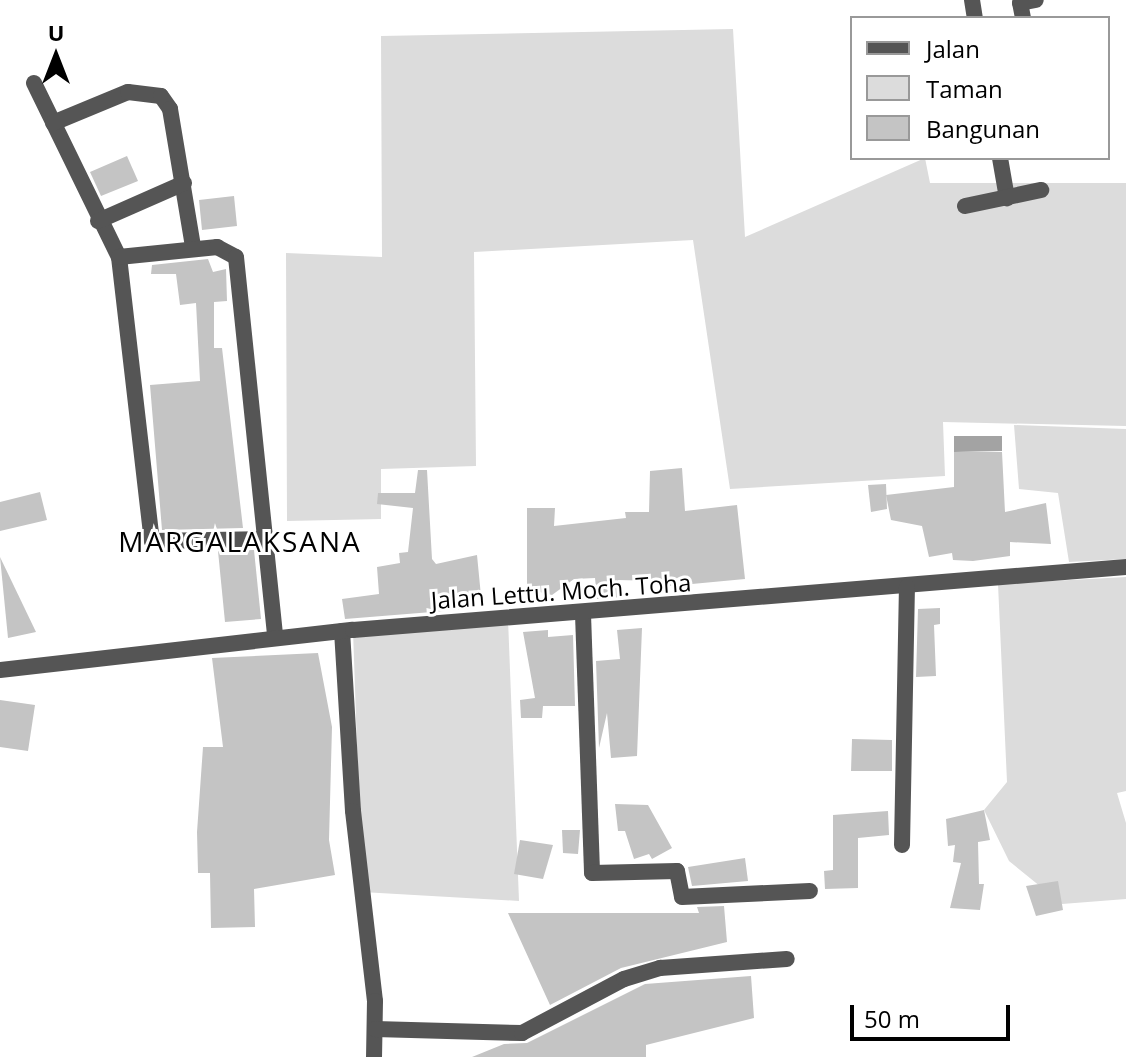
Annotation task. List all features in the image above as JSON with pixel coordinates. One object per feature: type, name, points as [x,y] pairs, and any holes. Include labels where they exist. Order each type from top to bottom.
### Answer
[{"type":"street","points":[[1023,16],[1020,3],[1036,0]]},
{"type":"street","points":[[34,83],[98,221],[119,257],[152,541],[265,539]]},
{"type":"street","points":[[53,123],[128,92],[161,96],[170,109],[193,247]]},
{"type":"street","points":[[1000,160],[1007,198]]},
{"type":"street","points":[[98,221],[184,183]]},
{"type":"street","points":[[965,206],[1041,190]]},
{"type":"street","points":[[119,257],[193,247],[228,248],[236,257],[275,637]]},
{"type":"street","name":"Jalan Lettu. Moch. Toha","points":[[0,670],[275,637],[1126,567]]},
{"type":"street","points":[[902,845],[907,587]]},
{"type":"street","points":[[583,614],[592,873],[677,871],[682,897],[810,891]]},
{"type":"street","points":[[342,631],[375,1029],[374,1057]]},
{"type":"street","points":[[375,1029],[522,1033],[624,979],[660,968],[787,959]]},
{"type":"green space","points":[[733,29],[745,237],[920,160],[925,160],[930,183],[1126,183],[1126,426],[943,422],[945,476],[730,489],[693,240],[474,252],[476,466],[381,469],[381,519],[287,521],[286,253],[382,257],[381,36]]},
{"type":"green space","points":[[1014,425],[1126,429],[1126,559],[1069,562],[1058,493],[1019,489]]},
{"type":"green space","points":[[1126,577],[1126,791],[1117,793],[1126,823],[1126,899],[1062,904],[1009,861],[984,810],[1007,782],[998,584]]},
{"type":"green space","points":[[508,619],[519,901],[362,892],[353,630]]},
{"type":"shaded area","points":[[954,436],[1002,436],[1002,451],[954,452]]},
{"type":"building","points":[[127,156],[138,181],[101,196],[90,172]]},
{"type":"building","points":[[234,196],[237,226],[202,230],[199,200]]},
{"type":"building","points":[[208,259],[213,272],[226,269],[227,301],[214,302],[214,348],[222,348],[243,528],[162,530],[150,385],[200,381],[196,303],[180,305],[176,274],[151,274],[152,265]]},
{"type":"building","points":[[954,452],[1002,452],[1005,512],[1046,503],[1051,544],[1010,542],[1010,556],[973,561],[953,560],[952,553],[929,557],[922,526],[891,520],[886,495],[954,487]]},
{"type":"building","points":[[682,468],[685,511],[737,505],[745,579],[660,587],[659,581],[618,580],[622,597],[597,599],[595,578],[574,579],[552,595],[527,589],[527,508],[555,508],[554,526],[626,518],[625,512],[649,512],[650,471]]},
{"type":"building","points":[[418,470],[427,470],[432,559],[436,564],[477,555],[481,596],[468,598],[469,609],[345,619],[342,599],[379,594],[377,567],[400,563],[399,553],[408,552],[413,508],[377,504],[378,493],[415,493]]},
{"type":"building","points":[[886,484],[887,509],[871,512],[868,485]]},
{"type":"building","points":[[40,492],[47,520],[0,531],[0,502]]},
{"type":"building","points":[[254,550],[261,619],[225,622],[218,551]]},
{"type":"building","points":[[0,557],[36,632],[8,638]]},
{"type":"building","points":[[940,608],[940,624],[934,625],[936,676],[916,677],[918,609]]},
{"type":"building","points":[[642,628],[637,756],[611,758],[607,713],[599,748],[596,661],[620,659],[617,630]]},
{"type":"building","points":[[548,630],[548,637],[573,635],[575,706],[543,706],[542,718],[521,718],[520,700],[535,698],[523,632]]},
{"type":"building","points":[[318,653],[332,727],[329,840],[335,875],[254,889],[255,927],[211,928],[210,873],[198,873],[197,832],[203,747],[223,747],[212,658]]},
{"type":"building","points":[[0,700],[35,705],[28,751],[0,747]]},
{"type":"building","points":[[852,739],[892,740],[892,771],[851,771]]},
{"type":"building","points":[[615,804],[648,805],[672,848],[652,859],[649,854],[634,859],[625,831],[618,831]]},
{"type":"building","points":[[984,810],[990,840],[978,842],[979,884],[984,884],[980,910],[950,908],[961,863],[953,862],[955,845],[948,846],[946,819]]},
{"type":"building","points":[[888,811],[889,835],[858,838],[858,888],[825,889],[824,871],[833,870],[833,815]]},
{"type":"building","points":[[562,830],[580,830],[578,854],[563,853]]},
{"type":"building","points":[[520,840],[553,845],[543,879],[514,874]]},
{"type":"building","points":[[745,858],[748,881],[692,886],[688,867]]},
{"type":"building","points":[[1058,881],[1063,910],[1036,916],[1026,886]]},
{"type":"building","points":[[724,906],[727,942],[621,968],[550,1005],[508,913],[699,913],[697,907]]},
{"type":"building","points":[[751,976],[754,1018],[646,1045],[646,1057],[472,1057],[504,1044],[527,1043],[645,984]]},
{"type":"district","name":"MARGALAKSANA","points":[[240,541]]}]
